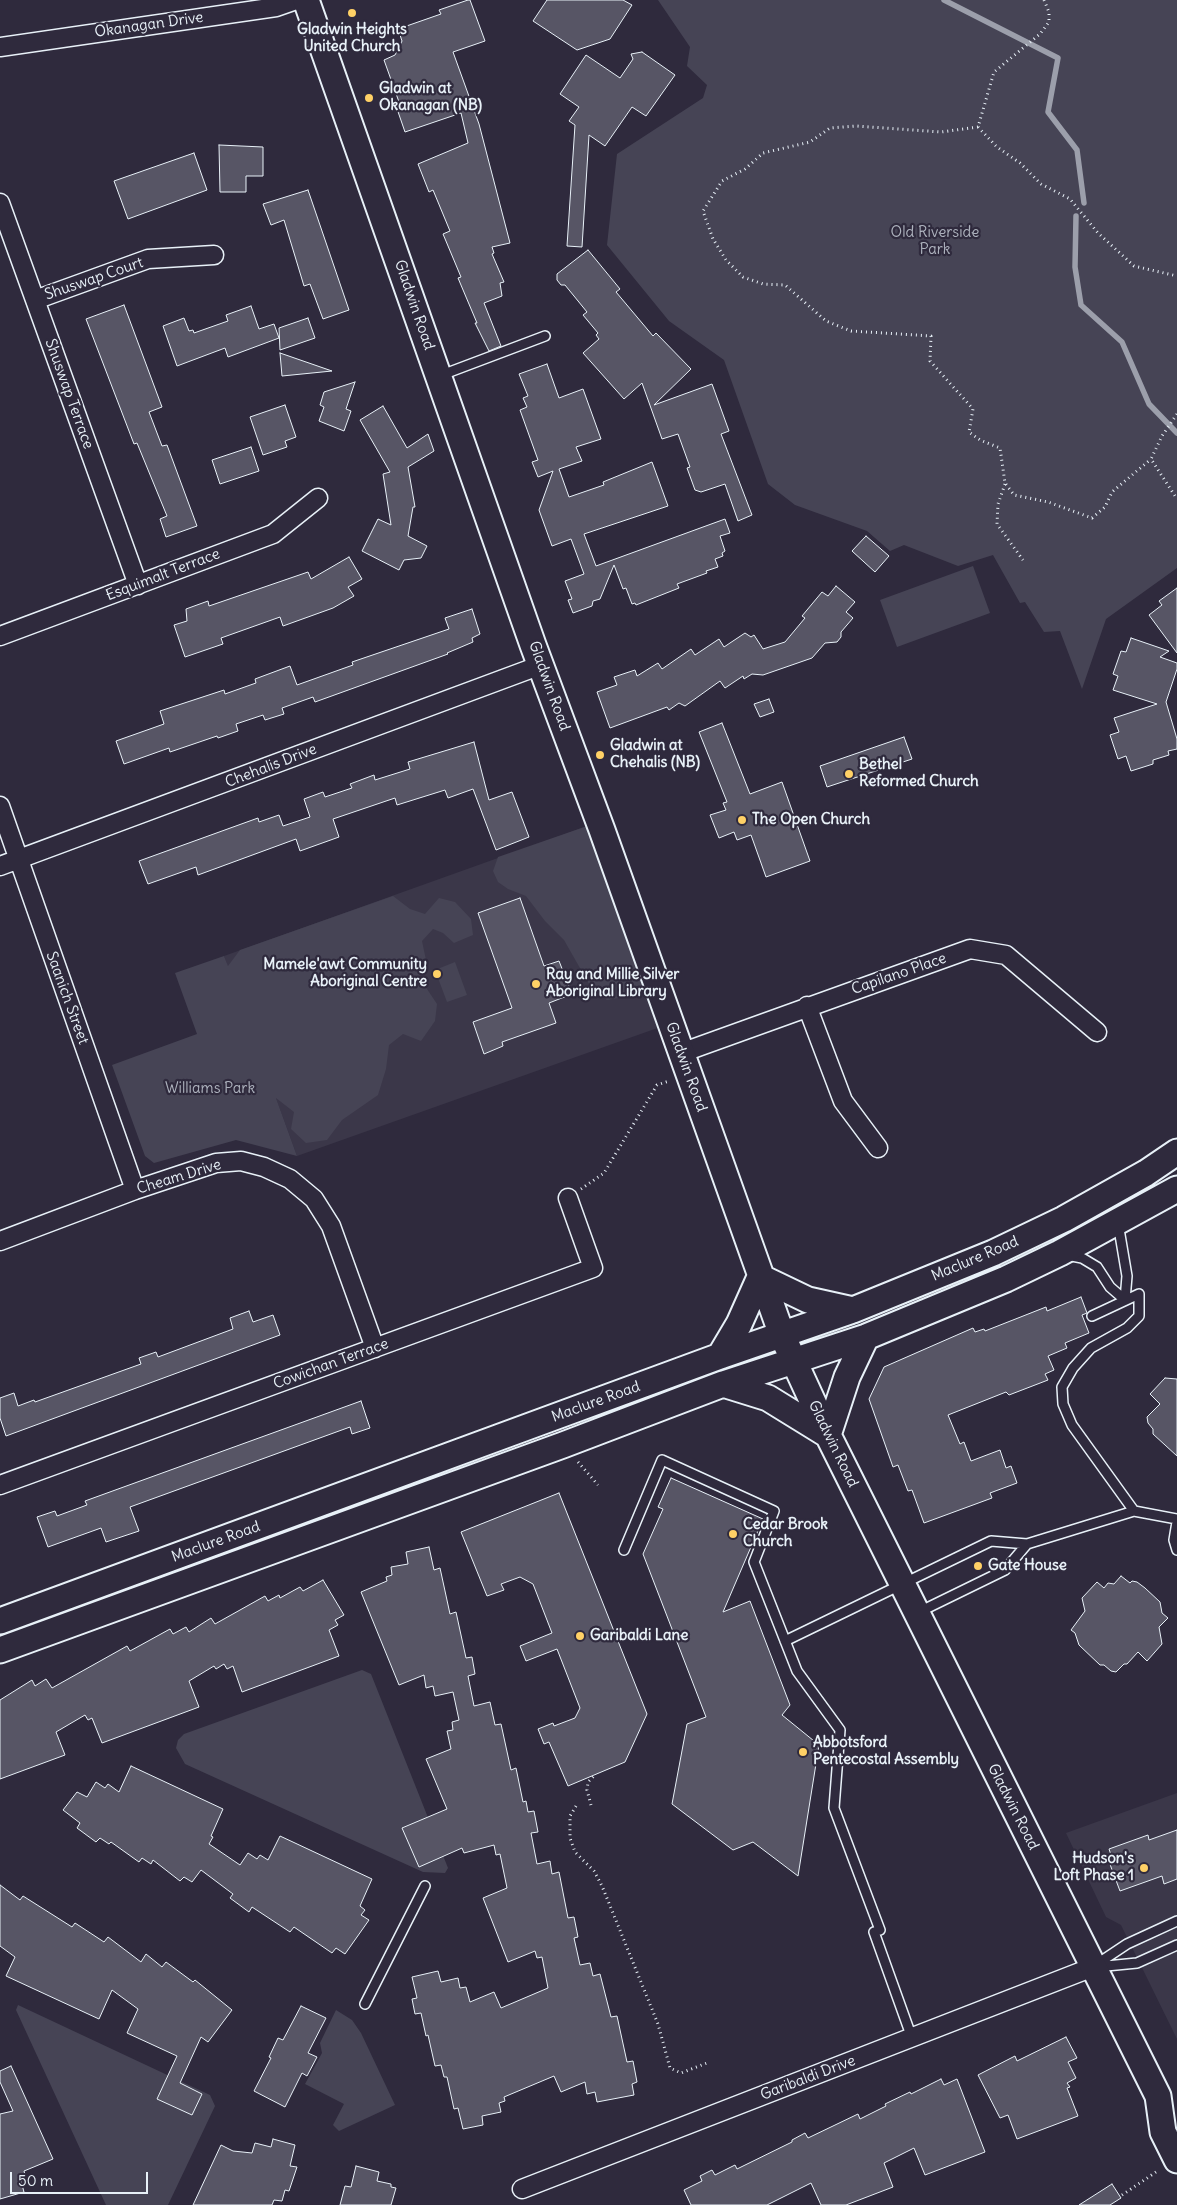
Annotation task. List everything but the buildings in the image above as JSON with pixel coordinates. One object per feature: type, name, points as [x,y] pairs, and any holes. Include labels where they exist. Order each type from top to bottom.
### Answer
[{"type":"main road","name":"Gladwin Road","points":[[306,0],[540,665],[602,830],[782,1335],[828,1435],[902,1585],[1158,2096],[1163,2132],[1177,2160]]},
{"type":"main road","name":"Maclure Road","points":[[0,1621],[720,1356],[853,1310],[993,1253],[1028,1236],[1146,1173],[1177,1152]]},
{"type":"main road","name":"Maclure Road","points":[[0,1650],[563,1445],[723,1384],[866,1337],[1006,1279],[1060,1253],[1177,1189]]},
{"type":"main road","points":[[720,1356],[739,1324],[760,1277],[808,1300],[853,1310]]},
{"type":"main road","points":[[723,1384],[768,1398],[828,1435],[847,1377],[866,1337]]},
{"type":"main road","name":"Gladwin Road","points":[[1158,2096],[1177,2113]]},
{"type":"street","name":"Okanagan Drive","points":[[0,47],[276,7],[296,0]]},
{"type":"street","name":"Shuswap Terrace","points":[[0,203],[138,585]]},
{"type":"street","name":"Shuswap Court","points":[[35,300],[148,260],[214,255]]},
{"type":"street","name":"Esquimalt Terrace","points":[[0,636],[273,534],[318,498]]},
{"type":"street","name":"Chehalis Drive","points":[[0,866],[540,665]]},
{"type":"street","name":"Saanich Street","points":[[0,806],[135,1190]]},
{"type":"street","name":"Capilano Place","points":[[685,1063],[808,1006],[970,949],[1006,954],[1097,1032]]},
{"type":"street","points":[[808,1006],[843,1101],[878,1148]]},
{"type":"street","name":"Cheam Drive","points":[[0,1241],[135,1190],[216,1163],[241,1161],[264,1167],[290,1179],[314,1199],[331,1226],[375,1348]]},
{"type":"street","name":"Cowichan Terrace","points":[[0,1485],[593,1268],[568,1198]]},
{"type":"street","name":"Garibaldi Drive","points":[[522,2189],[1093,1967]]},
{"type":"lane","points":[[439,376],[545,336]]},
{"type":"lane","points":[[1118,1222],[1126,1276],[1125,1300]]},
{"type":"lane","points":[[1060,1253],[1082,1258],[1097,1267],[1110,1287],[1125,1300]]},
{"type":"lane","points":[[1092,1316],[1140,1294],[1139,1316],[1127,1328],[1091,1348],[1073,1368],[1062,1387],[1063,1404],[1072,1425],[1134,1511]]},
{"type":"lane","points":[[624,1550],[662,1460],[774,1511],[754,1562],[797,1672],[840,1730],[834,1808],[912,2038]]},
{"type":"lane","points":[[785,1641],[991,1541],[1027,1544],[1134,1511],[1177,1520],[1174,1540],[1177,1550]]},
{"type":"lane","points":[[917,1613],[1005,1570],[1027,1544]]},
{"type":"lane","points":[[365,2004],[425,1886]]},
{"type":"lane","points":[[1093,1967],[1127,1944],[1177,1921]]},
{"type":"lane","points":[[1093,1967],[1137,1963],[1177,1945]]},
{"type":"path","points":[[978,127],[994,72],[1040,34],[1049,22],[1049,12],[1044,0]]},
{"type":"path","points":[[978,127],[941,132],[856,126],[830,128],[810,142],[763,153],[745,168],[722,181],[704,211],[713,239],[726,260],[743,277],[763,284],[785,285],[826,321],[851,332],[932,336],[930,361],[973,409],[969,432],[980,440],[1000,448],[1005,483],[998,504],[997,524],[1023,560]]},
{"type":"path","points":[[978,127],[997,147],[1020,163],[1041,184],[1070,198],[1098,233],[1134,266],[1177,276]]},
{"type":"path","points":[[1005,483],[1014,495],[1048,502],[1092,518],[1105,507],[1112,492],[1151,459],[1162,436],[1177,414]]},
{"type":"path","points":[[1151,459],[1176,498]]},
{"type":"path","points":[[568,1198],[604,1173],[657,1084],[685,1063]]},
{"type":"path","points":[[563,1445],[598,1484]]},
{"type":"path","points":[[591,1805],[587,1790],[588,1782],[594,1776]]},
{"type":"path","points":[[576,1806],[570,1816],[570,1838],[575,1852],[594,1871],[602,1886],[658,2024],[670,2068],[681,2073],[707,2063]]},
{"type":"path","points":[[1122,2195],[1154,2174]]},
{"type":"shaded area","name":"Mamele'awt Community Aboriginal Centre","points":[[593,824],[666,1025],[297,1156],[224,956]]},
{"type":"shaded area","points":[[1177,1793],[1177,2039],[1121,1925],[1106,1917],[1066,1833]]},
{"type":"green space","name":"Old Riverside Park","points":[[658,0],[1177,0],[1177,568],[1106,619],[1082,689],[1060,631],[1044,632],[1025,602],[1020,603],[993,555],[958,566],[904,545],[890,551],[867,531],[795,505],[768,484],[724,360],[669,321],[607,245],[617,154],[703,98],[707,85],[687,66],[690,47]]},
{"type":"green space","points":[[973,566],[990,613],[897,647],[880,600]]},
{"type":"green space","points":[[593,824],[651,992],[607,1000],[593,991],[564,940],[545,921],[526,896],[508,889],[498,882],[493,871],[498,857]]},
{"type":"green space","name":"Williams Park","points":[[393,896],[410,909],[425,914],[439,898],[455,902],[471,919],[473,935],[454,943],[443,933],[433,929],[422,941],[426,960],[419,977],[437,1004],[435,1021],[421,1041],[403,1034],[389,1045],[386,1069],[378,1095],[342,1120],[327,1140],[306,1143],[291,1129],[294,1112],[276,1098],[297,1156],[236,1140],[154,1163],[145,1156],[112,1065],[197,1034],[175,973],[224,956],[228,966],[240,950]]},
{"type":"green space","points":[[455,962],[467,995],[447,1002],[435,970]]},
{"type":"green space","points":[[362,1670],[371,1674],[448,1868],[445,1873],[423,1872],[185,1764],[176,1748],[178,1740],[184,1734]]},
{"type":"green space","points":[[18,2005],[210,2095],[215,2106],[168,2205],[106,2205],[16,2010]]},
{"type":"green space","points":[[336,2010],[352,2020],[361,2033],[395,2105],[339,2131],[333,2125],[344,2104],[305,2084],[322,2053],[320,2043]]},
{"type":"waterway","points":[[944,0],[1058,58],[1048,112],[1077,150],[1084,203]]},
{"type":"waterway","points":[[1076,216],[1075,267],[1081,305],[1122,342],[1149,404],[1177,433]]},
{"type":"place","name":"Gladwin Heights United Church","points":[[352,13]]},
{"type":"place","name":"Gladwin at Okanagan (NB)","points":[[369,98]]},
{"type":"place","name":"Gladwin at Chehalis (NB)","points":[[600,755]]},
{"type":"place","name":"Bethel Reformed Church","points":[[849,774]]},
{"type":"place","name":"The Open Church","points":[[742,820]]},
{"type":"place","name":"Mamele'awt Community Aboriginal Centre","points":[[437,974]]},
{"type":"place","name":"Ray and Millie Silver Aboriginal Library","points":[[536,984]]},
{"type":"place","name":"Cedar Brook Church","points":[[733,1534]]},
{"type":"place","name":"Gate House","points":[[978,1566]]},
{"type":"place","name":"Garibaldi Lane","points":[[580,1636]]},
{"type":"place","name":"Abbotsford Pentecostal Assembly","points":[[803,1752]]},
{"type":"place","name":"Hudson's Loft Phase 1","points":[[1144,1868]]}]
